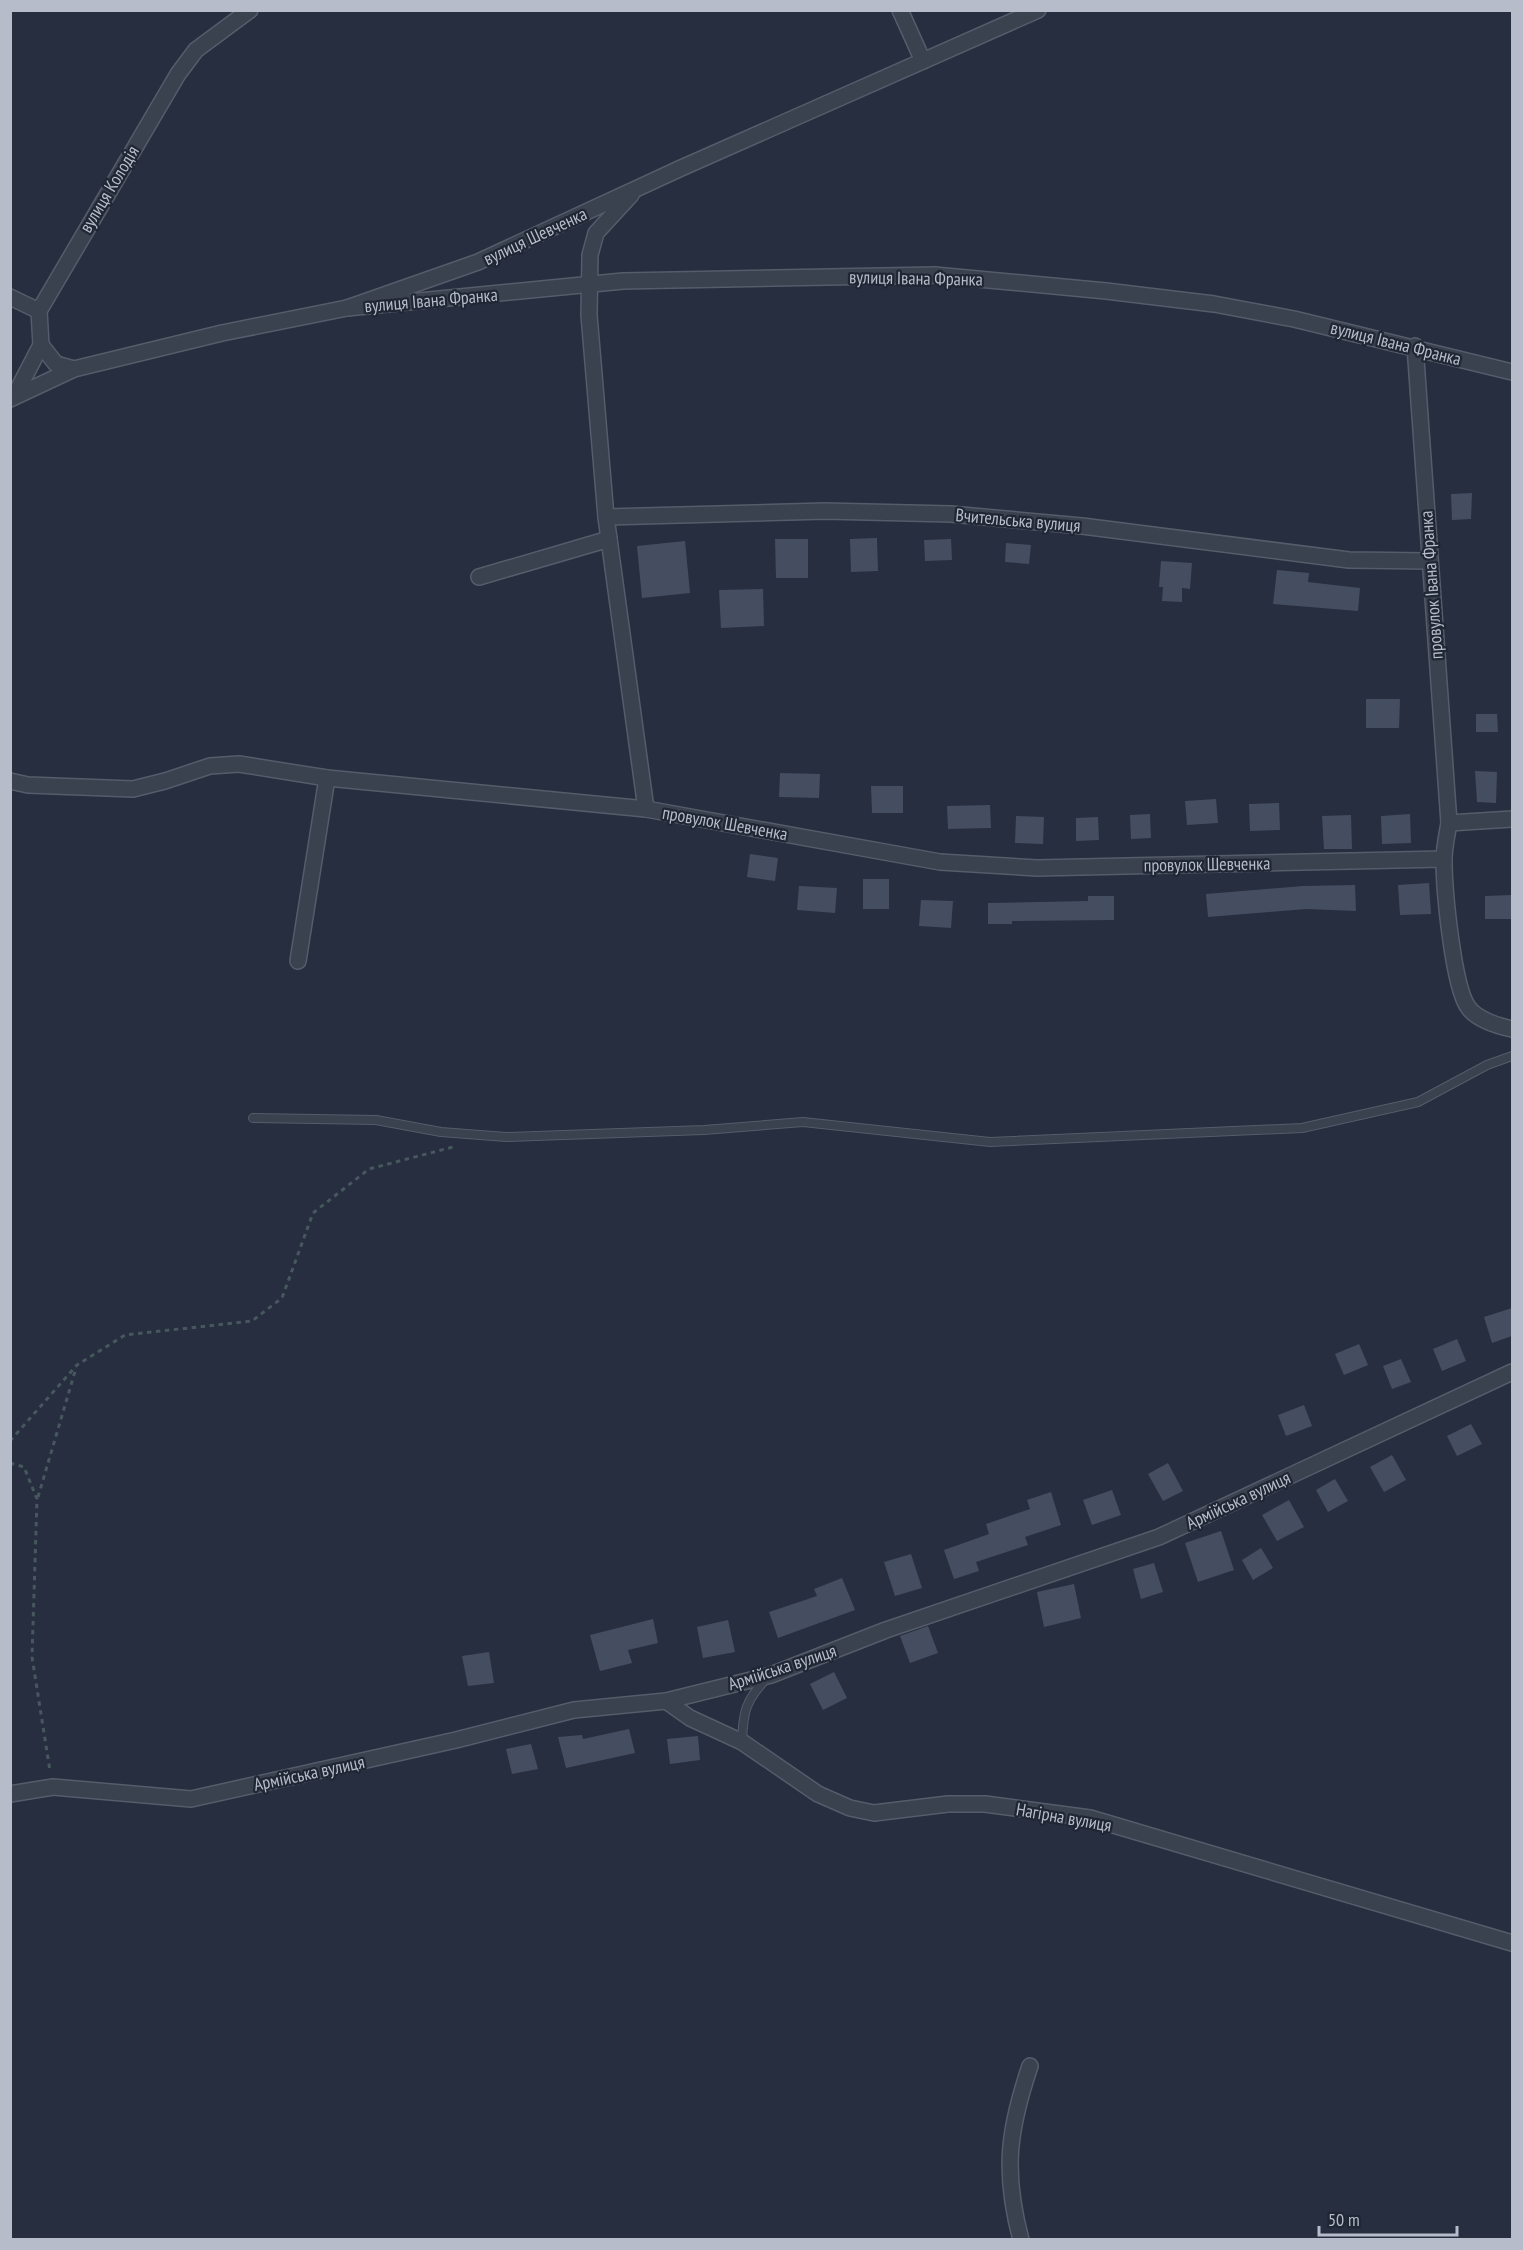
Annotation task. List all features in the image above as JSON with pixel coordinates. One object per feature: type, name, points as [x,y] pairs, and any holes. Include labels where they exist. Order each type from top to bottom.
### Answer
[{"type":"street","name":"вулиця Колодія","points":[[39,311],[178,74],[196,50],[250,10]]},
{"type":"street","points":[[900,10],[923,61]]},
{"type":"street","name":"вулиця Шевченка","points":[[13,397],[75,369],[222,333],[347,308],[478,262],[638,188],[1038,10]]},
{"type":"street","points":[[638,188],[596,233],[590,255],[589,315],[606,517],[646,809]]},
{"type":"street","name":"вулиця Івана Франка","points":[[347,308],[589,286],[623,280],[935,275],[1214,304],[1415,346],[1512,372]]},
{"type":"street","points":[[10,297],[39,311],[41,345],[13,397]]},
{"type":"street","points":[[41,345],[56,364],[75,369]]},
{"type":"street","name":"провулок Івана Франка","points":[[1415,346],[1449,824],[1444,859],[1460,992],[1469,1009],[1485,1020],[1512,1029]]},
{"type":"street","name":"Вчительська вулиця","points":[[606,517],[825,511],[951,514],[1082,526],[1349,560],[1429,561]]},
{"type":"street","points":[[479,577],[609,539]]},
{"type":"street","name":"провулок Шевченка","points":[[10,781],[28,784],[133,789],[210,766],[239,764],[327,778],[646,809],[951,863],[1037,868],[1444,859]]},
{"type":"street","points":[[298,961],[327,778]]},
{"type":"street","points":[[1449,824],[1512,819]]},
{"type":"street","name":"Армійська вулиця","points":[[10,1794],[53,1787],[191,1799],[456,1740],[574,1710],[666,1701],[771,1675],[886,1630],[1159,1537],[1512,1372]]},
{"type":"street","name":"Нагірна вулиця","points":[[666,1701],[690,1718],[742,1742],[818,1794],[850,1808],[874,1813],[948,1804],[985,1804],[1090,1818],[1512,1943]]},
{"type":"street","points":[[1021,2240],[1010,2196],[1010,2163],[1012,2130],[1030,2066]]},
{"type":"lane","points":[[253,1118],[376,1120],[441,1132],[506,1137],[704,1130],[803,1122],[990,1142],[1302,1128],[1418,1102],[1487,1065],[1512,1056]]},
{"type":"lane","points":[[742,1742],[743,1716],[751,1695],[771,1675]]},
{"type":"path","points":[[10,1441],[77,1365],[126,1335],[252,1321],[282,1298],[313,1213],[369,1169],[463,1145]]},
{"type":"path","points":[[53,1787],[32,1657],[37,1498],[77,1365]]},
{"type":"path","points":[[10,1463],[24,1467],[37,1498]]},
{"type":"building","points":[[1472,493],[1471,519],[1452,520],[1451,494]]},
{"type":"building","points":[[877,538],[878,571],[851,572],[850,539]]},
{"type":"building","points":[[775,539],[808,539],[808,578],[776,578]]},
{"type":"building","points":[[951,539],[952,560],[925,561],[924,540]]},
{"type":"building","points":[[685,541],[690,593],[642,598],[637,546]]},
{"type":"building","points":[[1006,543],[1031,545],[1029,564],[1005,562]]},
{"type":"building","points":[[1161,561],[1192,563],[1190,589],[1182,588],[1182,602],[1162,601],[1163,587],[1159,587]]},
{"type":"building","points":[[1277,570],[1309,573],[1308,582],[1360,588],[1358,611],[1273,604]]},
{"type":"building","points":[[763,589],[764,626],[721,628],[719,590]]},
{"type":"building","points":[[1366,699],[1400,699],[1399,728],[1366,728]]},
{"type":"building","points":[[1476,714],[1497,714],[1498,732],[1476,732]]},
{"type":"building","points":[[1475,771],[1497,772],[1496,803],[1477,802]]},
{"type":"building","points":[[780,773],[820,774],[819,798],[779,797]]},
{"type":"building","points":[[871,786],[903,786],[903,813],[872,813]]},
{"type":"building","points":[[1216,799],[1218,823],[1187,825],[1185,801]]},
{"type":"building","points":[[1279,803],[1280,830],[1250,831],[1249,804]]},
{"type":"building","points":[[990,805],[991,828],[948,829],[947,806]]},
{"type":"building","points":[[1150,814],[1151,838],[1131,839],[1130,815]]},
{"type":"building","points":[[1410,814],[1411,843],[1382,844],[1381,816]]},
{"type":"building","points":[[1351,815],[1352,849],[1324,849],[1322,816]]},
{"type":"building","points":[[1016,816],[1044,817],[1043,844],[1015,843]]},
{"type":"building","points":[[1098,817],[1099,840],[1076,841],[1076,818]]},
{"type":"building","points":[[750,854],[778,858],[775,881],[747,877]]},
{"type":"building","points":[[863,879],[889,879],[889,909],[863,909]]},
{"type":"building","points":[[1429,883],[1431,914],[1400,915],[1398,885]]},
{"type":"building","points":[[1355,885],[1356,911],[1306,909],[1208,917],[1206,894],[1303,886]]},
{"type":"building","points":[[799,886],[837,888],[835,913],[797,910]]},
{"type":"building","points":[[1512,895],[1512,919],[1485,919],[1485,896]]},
{"type":"building","points":[[1088,896],[1114,896],[1114,920],[1012,921],[1012,924],[988,924],[988,903],[1088,901]]},
{"type":"building","points":[[921,900],[953,901],[951,928],[919,926]]},
{"type":"building","points":[[1512,1308],[1512,1336],[1492,1343],[1484,1317]]},
{"type":"building","points":[[1457,1339],[1466,1361],[1442,1371],[1433,1349]]},
{"type":"building","points":[[1359,1344],[1368,1365],[1344,1375],[1335,1354]]},
{"type":"building","points":[[1401,1359],[1411,1382],[1392,1389],[1383,1366]]},
{"type":"building","points":[[1304,1405],[1312,1426],[1286,1436],[1278,1415]]},
{"type":"building","points":[[1471,1424],[1482,1444],[1457,1456],[1447,1436]]},
{"type":"building","points":[[1392,1455],[1406,1480],[1384,1492],[1370,1467]]},
{"type":"building","points":[[1168,1463],[1183,1491],[1163,1501],[1148,1474]]},
{"type":"building","points":[[1335,1479],[1348,1501],[1328,1512],[1316,1490]]},
{"type":"building","points":[[1112,1490],[1121,1515],[1092,1525],[1083,1500]]},
{"type":"building","points":[[1051,1492],[1061,1525],[1025,1537],[1028,1545],[976,1562],[979,1571],[954,1579],[944,1550],[989,1534],[986,1524],[1030,1509],[1027,1500]]},
{"type":"building","points":[[1289,1500],[1304,1527],[1277,1541],[1262,1515]]},
{"type":"building","points":[[1221,1531],[1234,1570],[1198,1582],[1185,1543]]},
{"type":"building","points":[[1261,1548],[1273,1568],[1253,1580],[1242,1560]]},
{"type":"building","points":[[911,1554],[922,1588],[895,1596],[884,1562]]},
{"type":"building","points":[[1154,1563],[1163,1592],[1141,1599],[1133,1569]]},
{"type":"building","points":[[842,1578],[855,1610],[778,1638],[769,1612],[817,1596],[814,1589]]},
{"type":"building","points":[[1074,1584],[1081,1618],[1044,1627],[1037,1592]]},
{"type":"building","points":[[653,1619],[658,1643],[628,1650],[632,1663],[600,1671],[590,1635]]},
{"type":"building","points":[[728,1620],[735,1652],[703,1658],[697,1627]]},
{"type":"building","points":[[928,1626],[938,1653],[910,1663],[900,1636]]},
{"type":"building","points":[[489,1652],[494,1683],[468,1686],[462,1656]]},
{"type":"building","points":[[834,1672],[847,1698],[823,1710],[810,1684]]},
{"type":"building","points":[[629,1729],[635,1753],[566,1768],[558,1737],[582,1735],[583,1739]]},
{"type":"building","points":[[698,1736],[700,1760],[670,1764],[667,1739]]},
{"type":"building","points":[[531,1744],[538,1769],[512,1774],[506,1749]]}]
